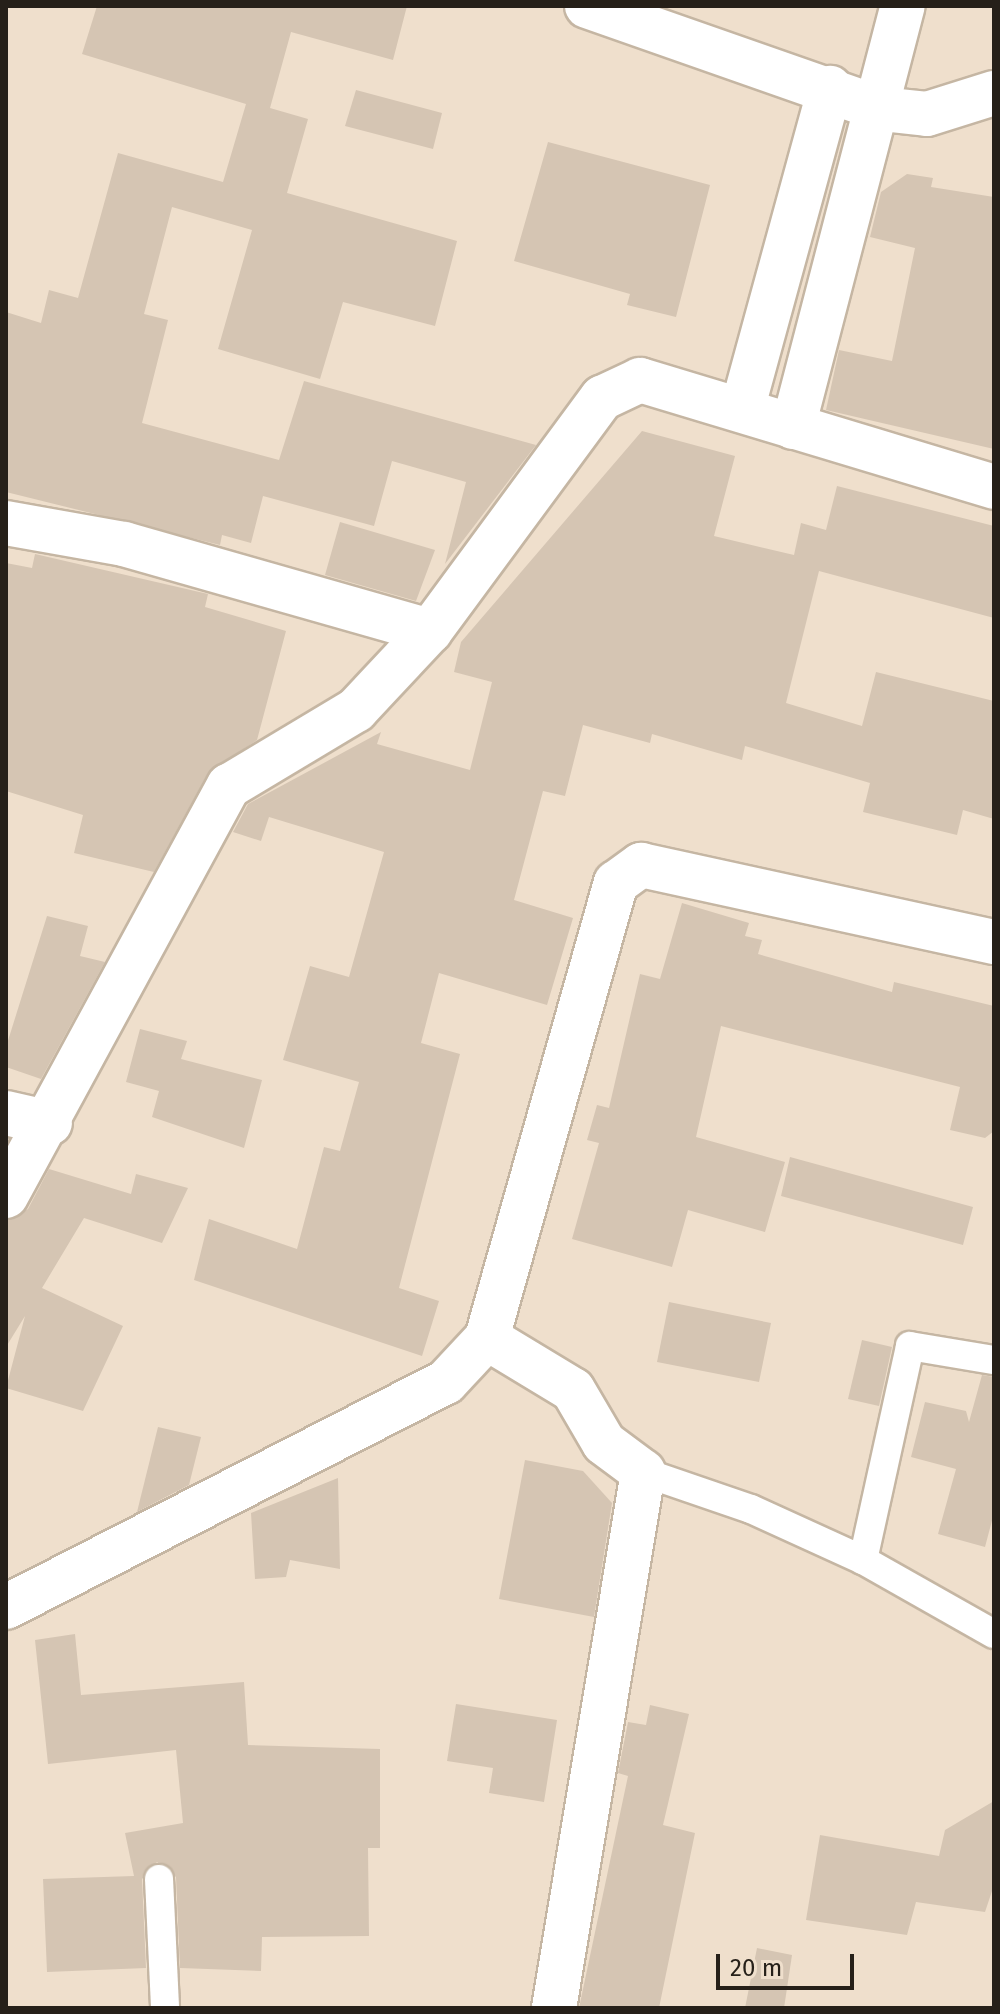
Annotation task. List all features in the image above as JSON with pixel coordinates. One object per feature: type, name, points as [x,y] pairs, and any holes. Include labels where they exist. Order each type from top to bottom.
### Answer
[{"type":"street","points":[[587,6],[830,88],[881,109],[927,114],[994,93]]},
{"type":"street","points":[[793,427],[881,109],[903,6]]},
{"type":"street","points":[[742,410],[830,88]]},
{"type":"street","points":[[6,1196],[50,1123],[229,786],[356,710],[430,631],[602,398],[640,380],[994,487]]},
{"type":"street","points":[[6,523],[124,544],[430,631]]},
{"type":"street","points":[[6,1607],[446,1382],[487,1338],[616,883],[641,865],[994,942]]},
{"type":"street","points":[[6,1113],[50,1123]]},
{"type":"street","points":[[487,1338],[573,1390],[604,1443],[643,1472],[554,2008]]},
{"type":"lane","points":[[863,1560],[910,1346],[994,1360]]},
{"type":"lane","points":[[643,1472],[751,1509],[863,1560],[994,1634]]},
{"type":"lane","points":[[159,1879],[165,2008]]},
{"type":"building","points":[[97,6],[407,6],[393,60],[291,32],[270,108],[308,119],[287,193],[457,241],[435,326],[343,302],[320,379],[218,349],[252,230],[172,207],[144,314],[168,320],[142,423],[279,460],[304,381],[536,445],[445,564],[466,482],[392,461],[374,526],[263,496],[251,543],[222,535],[220,545],[6,492],[6,312],[41,323],[49,290],[78,298],[118,153],[223,182],[246,104],[82,54]]},
{"type":"building","points":[[356,90],[442,113],[433,149],[345,126]]},
{"type":"building","points":[[548,142],[710,185],[676,317],[627,305],[630,294],[514,261]]},
{"type":"building","points":[[907,174],[933,178],[931,187],[994,197],[994,449],[826,410],[839,350],[892,361],[915,248],[870,237],[881,192]]},
{"type":"building","points":[[642,431],[735,456],[714,536],[794,555],[801,523],[826,530],[837,486],[994,526],[994,618],[819,571],[786,703],[862,726],[876,672],[994,701],[994,819],[963,810],[957,835],[863,812],[870,783],[745,746],[742,760],[652,734],[650,743],[583,725],[565,796],[543,791],[514,900],[573,918],[547,1005],[439,973],[421,1043],[460,1054],[399,1288],[439,1301],[422,1356],[194,1280],[209,1219],[297,1249],[324,1147],[340,1151],[359,1082],[283,1060],[310,966],[349,977],[384,852],[269,817],[261,841],[233,832],[248,804],[381,732],[377,744],[470,770],[492,682],[454,672],[461,642]]},
{"type":"building","points":[[340,522],[435,550],[416,601],[325,575]]},
{"type":"building","points":[[35,554],[208,594],[205,607],[286,631],[257,740],[208,773],[154,872],[74,853],[83,815],[6,791],[6,563],[32,568]]},
{"type":"building","points":[[682,903],[749,923],[745,936],[762,940],[758,954],[892,992],[894,982],[994,1006],[994,1131],[985,1138],[950,1130],[960,1087],[721,1026],[696,1137],[785,1162],[765,1232],[688,1210],[672,1267],[572,1239],[599,1143],[587,1140],[597,1105],[609,1108],[640,974],[660,979]]},
{"type":"building","points":[[47,916],[88,926],[80,956],[105,962],[41,1079],[6,1067],[6,1047]]},
{"type":"building","points":[[140,1029],[187,1041],[181,1059],[262,1080],[244,1148],[152,1117],[159,1091],[126,1082]]},
{"type":"building","points":[[790,1157],[973,1207],[963,1245],[781,1196]]},
{"type":"building","points":[[49,1169],[131,1194],[136,1174],[188,1188],[162,1243],[84,1218],[42,1288],[123,1326],[83,1411],[6,1388],[25,1316],[6,1347],[6,1221],[28,1209]]},
{"type":"building","points":[[669,1302],[771,1323],[759,1382],[657,1362]]},
{"type":"building","points":[[862,1340],[892,1347],[879,1406],[848,1399]]},
{"type":"building","points":[[982,1375],[994,1377],[994,1513],[985,1547],[938,1534],[956,1469],[911,1457],[925,1402],[966,1411],[969,1422]]},
{"type":"building","points":[[158,1427],[201,1437],[189,1485],[137,1512]]},
{"type":"building","points":[[525,1460],[583,1471],[612,1503],[594,1617],[499,1599]]},
{"type":"building","points":[[338,1478],[340,1569],[290,1560],[286,1577],[255,1579],[251,1513]]},
{"type":"building","points":[[75,1634],[81,1695],[244,1682],[248,1745],[380,1749],[380,1848],[368,1848],[369,1936],[262,1937],[261,1971],[180,1968],[176,1877],[157,1862],[142,1879],[146,1968],[47,1972],[43,1879],[134,1876],[125,1833],[183,1823],[176,1750],[48,1764],[35,1640]]},
{"type":"building","points":[[456,1704],[557,1720],[544,1802],[489,1793],[493,1768],[447,1761]]},
{"type":"building","points":[[650,1705],[689,1714],[663,1825],[695,1833],[659,2008],[579,2008],[628,1776],[618,1773],[628,1722],[646,1725]]},
{"type":"building","points":[[994,1801],[994,1885],[985,1912],[916,1902],[907,1935],[806,1920],[820,1835],[939,1856],[945,1830]]},
{"type":"building","points":[[757,1948],[792,1955],[784,2008],[745,2008]]}]
